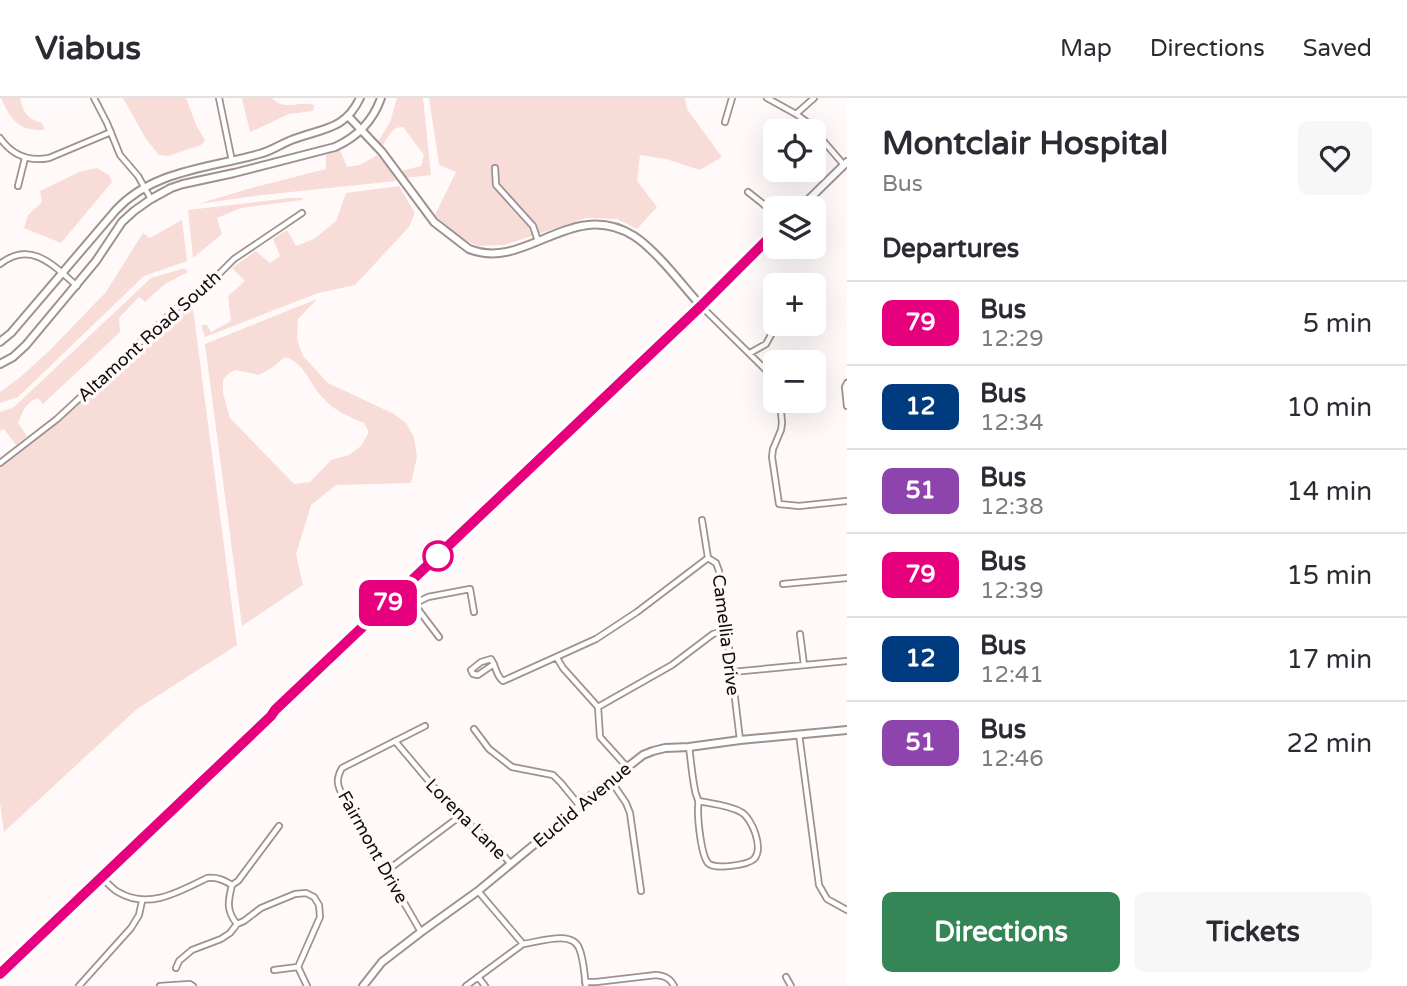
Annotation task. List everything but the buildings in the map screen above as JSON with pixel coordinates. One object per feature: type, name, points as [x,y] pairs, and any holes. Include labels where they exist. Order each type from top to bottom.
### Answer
[{"type":"street","points":[[93,98],[104,116],[121,158],[135,173],[151,199]]},
{"type":"street","points":[[219,98],[232,161]]},
{"type":"street","points":[[0,342],[11,333],[120,206],[145,188],[175,174],[265,152],[295,138],[329,129],[348,116],[359,98]]},
{"type":"street","points":[[0,364],[22,349],[77,286],[122,222],[151,199],[183,184],[329,150],[361,130],[373,115],[381,98]]},
{"type":"street","points":[[725,122],[732,98]]},
{"type":"street","points":[[767,98],[807,122],[846,164],[813,196]]},
{"type":"street","points":[[796,114],[814,98]]},
{"type":"street","points":[[348,116],[382,152],[434,222],[469,249],[504,253],[576,226],[601,225],[622,230],[644,244],[763,368]]},
{"type":"street","points":[[0,138],[12,151],[35,160],[49,158],[111,132]]},
{"type":"street","points":[[18,186],[25,158]]},
{"type":"street","points":[[495,169],[496,185],[533,226],[538,241]]},
{"type":"street","points":[[748,192],[763,203]]},
{"type":"street","name":"Altamont Road South","points":[[0,463],[57,419],[234,259],[302,213]]},
{"type":"street","points":[[0,974],[763,244]]},
{"type":"street","points":[[0,264],[14,256],[33,254],[77,286]]},
{"type":"street","points":[[750,353],[766,344],[771,336]]},
{"type":"street","points":[[847,383],[847,406]]},
{"type":"street","points":[[781,413],[782,423],[772,457],[779,504],[799,506],[847,501]]},
{"type":"street","name":"Camellia Drive","points":[[702,520],[708,558],[716,564],[719,571],[726,620],[723,631],[728,639],[740,740]]},
{"type":"street","points":[[494,664],[478,675],[471,670],[491,659],[494,664],[499,677],[503,681],[557,658],[596,639],[627,619],[708,558]]},
{"type":"street","points":[[783,584],[847,578]]},
{"type":"street","points":[[414,604],[428,597],[470,589],[474,612]]},
{"type":"street","points":[[400,592],[414,604],[439,637]]},
{"type":"street","points":[[598,707],[672,665],[713,634],[723,631]]},
{"type":"street","points":[[800,634],[804,665]]},
{"type":"street","points":[[557,658],[598,707],[600,737],[627,767]]},
{"type":"street","points":[[732,672],[847,661]]},
{"type":"street","name":"Fairmont Drive","points":[[421,932],[345,802],[337,782],[342,768],[425,726]]},
{"type":"street","points":[[474,729],[489,749],[512,767],[552,775],[579,805]]},
{"type":"street","name":"Euclid Avenue","points":[[363,986],[382,962],[478,891],[579,805],[643,755],[665,748],[847,730]]},
{"type":"street","points":[[799,734],[819,885],[827,899],[847,910]]},
{"type":"street","name":"Lorena Lane","points":[[395,741],[459,817],[488,838],[511,864]]},
{"type":"street","points":[[689,747],[695,793],[699,801],[703,853],[712,866],[718,867],[752,861],[757,851],[750,819],[734,809],[699,801]]},
{"type":"street","points":[[611,781],[630,813],[641,891]]},
{"type":"street","points":[[385,872],[459,817]]},
{"type":"street","points":[[237,924],[229,911],[228,900],[232,886],[278,826]]},
{"type":"street","points":[[101,877],[119,893],[142,901],[164,897],[207,878],[222,879],[232,886]]},
{"type":"street","points":[[478,891],[523,944]]},
{"type":"street","points":[[176,968],[179,961],[192,950],[221,939],[261,908],[295,894],[306,893],[314,897],[319,905],[320,917],[298,967],[307,986]]},
{"type":"street","points":[[79,986],[131,928],[139,915],[142,901]]},
{"type":"street","points":[[467,986],[523,944],[558,938],[574,940],[579,946],[585,984],[656,975],[670,979],[674,986]]},
{"type":"street","points":[[274,970],[298,967]]},
{"type":"street","points":[[786,976],[791,986]]},
{"type":"street","points":[[478,977],[485,986]]},
{"type":"street","points":[[160,986],[191,985]]},
{"type":"shaded area","points":[[1,98],[20,98],[27,115],[42,123],[45,130],[29,129],[17,123],[8,113]]},
{"type":"shaded area","points":[[123,98],[186,98],[205,140],[201,145],[168,156],[159,155],[146,139]]},
{"type":"shaded area","points":[[242,98],[272,98],[287,105],[314,105],[313,111],[289,114],[250,132]]},
{"type":"shaded area","points":[[397,98],[423,98],[431,175],[405,178],[401,171],[421,166],[424,155],[403,127],[393,130],[383,145],[378,142],[390,122]]},
{"type":"shaded area","points":[[429,98],[685,98],[687,109],[722,157],[700,170],[666,159],[640,155],[637,181],[657,207],[637,229],[617,219],[586,218],[504,245],[478,246],[459,237],[435,215],[456,172],[439,165]]},
{"type":"shaded area","points":[[340,150],[347,167],[360,165],[377,155],[396,181],[198,204],[326,169],[326,155]]},
{"type":"shaded area","points":[[97,168],[109,175],[112,182],[61,243],[24,228],[28,215],[42,202],[40,191],[79,172]]},
{"type":"shaded area","points":[[399,186],[415,213],[409,227],[355,285],[318,293],[205,337],[201,325],[207,325],[211,332],[231,321],[228,296],[245,281],[232,268],[256,251],[270,263],[280,256],[273,239],[287,230],[296,246],[314,239],[336,221],[346,193]]},
{"type":"shaded area","points":[[303,198],[241,208],[217,218],[222,234],[193,258],[188,210]]},
{"type":"shaded area","points":[[182,220],[187,261],[144,276],[18,397],[0,403],[0,392],[47,353],[106,292],[143,233],[150,238]]},
{"type":"shaded area","points":[[182,269],[188,272],[165,284],[145,302],[139,297],[119,318],[120,332],[43,404],[38,398],[27,405],[18,423],[27,436],[16,445],[4,429],[0,431],[0,412],[14,407],[151,278]]},
{"type":"shaded area","points":[[317,299],[298,319],[297,339],[303,356],[328,383],[394,414],[406,423],[414,437],[417,457],[411,483],[336,485],[311,505],[296,554],[303,585],[242,626],[205,344]],"holes":[[[285,357],[302,368],[326,402],[364,423],[369,432],[361,446],[349,455],[331,460],[310,482],[294,484],[230,418],[223,393],[223,380],[229,373],[236,370],[259,375]]]},
{"type":"shaded area","points":[[192,301],[237,645],[137,709],[4,832],[0,803],[0,468]]},
{"type":"bus line","name":"79","points":[[0,974],[763,244]]}]
